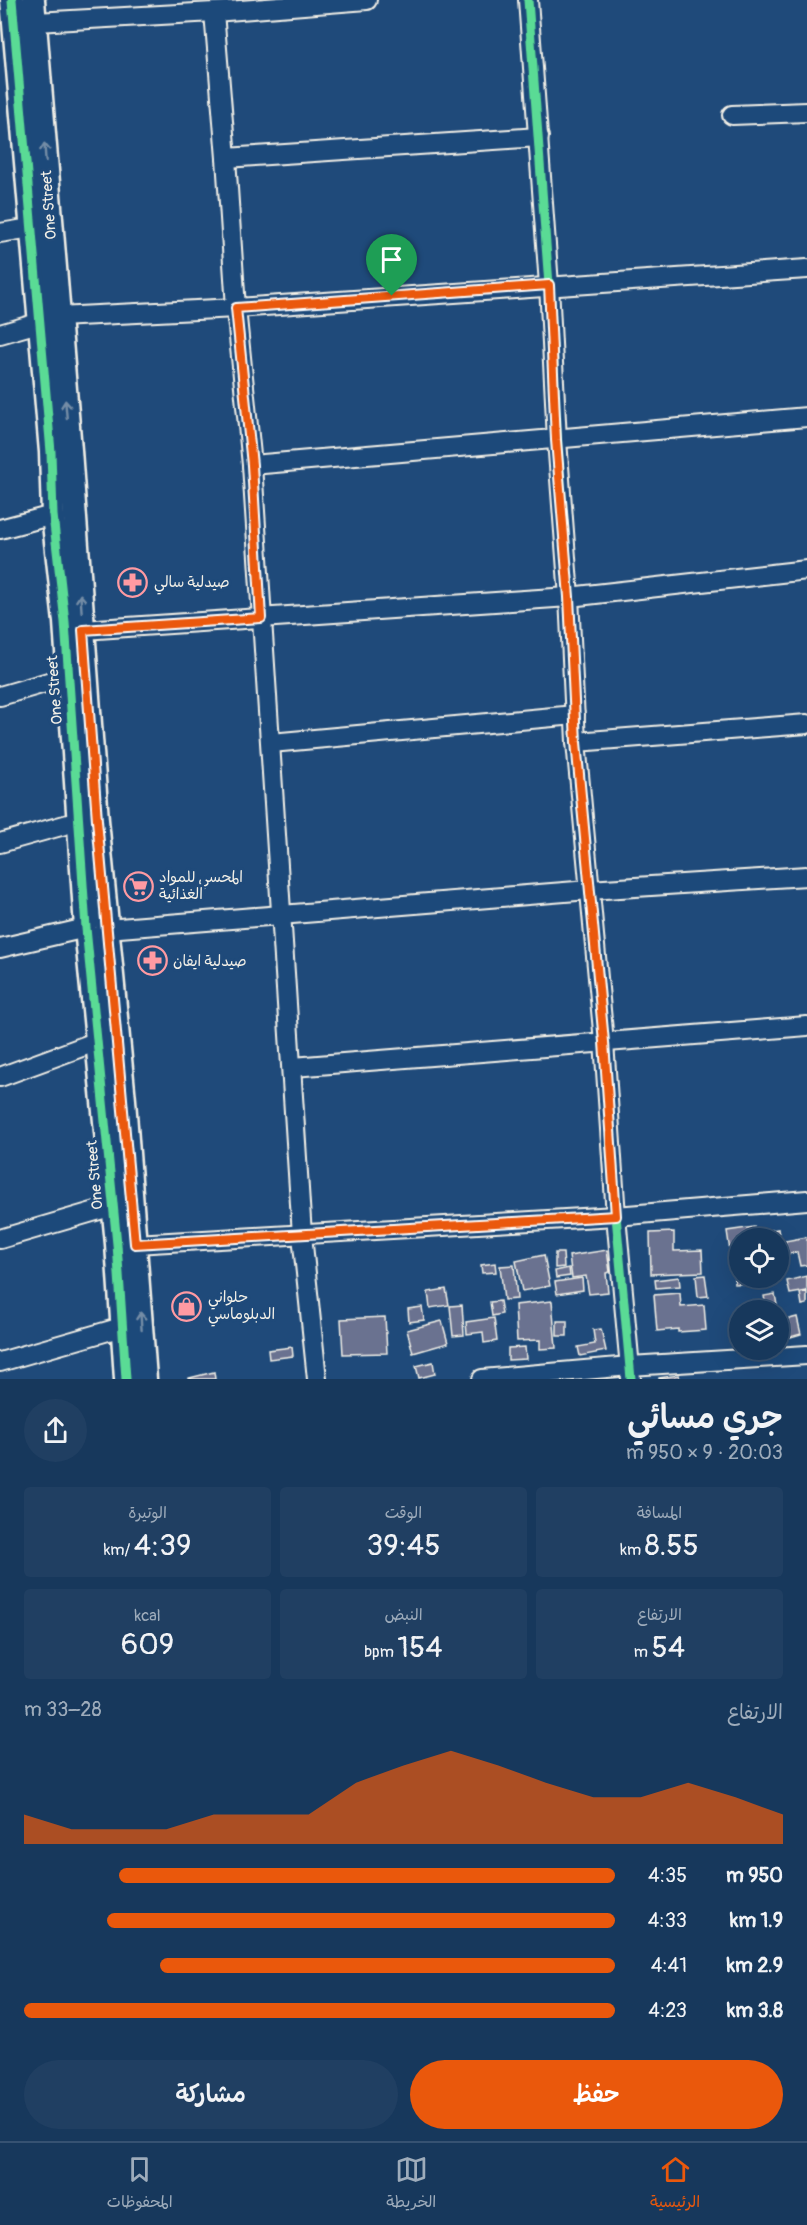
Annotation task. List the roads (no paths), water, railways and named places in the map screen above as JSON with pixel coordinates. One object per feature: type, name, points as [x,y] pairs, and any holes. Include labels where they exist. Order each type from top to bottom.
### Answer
[{"type":"street","name":"One Street","points":[[12,0],[31,228],[48,320]]},
{"type":"street","points":[[35,11],[214,12],[367,0]]},
{"type":"street","points":[[528,0],[549,285],[556,440],[569,597],[576,742],[604,1042],[616,1216],[631,1373]]},
{"type":"street","name":"One Street","points":[[35,11],[48,320],[60,451],[83,630],[97,929],[98,1041],[113,1101],[113,1206],[126,1379]]},
{"type":"street","points":[[214,12],[236,308],[252,465],[293,1067],[302,1235],[317,1379]]},
{"type":"street","points":[[732,115],[807,112]]},
{"type":"street","points":[[226,158],[539,137]]},
{"type":"street","points":[[0,233],[31,228]]},
{"type":"street","points":[[0,333],[48,320],[807,269]]},
{"type":"street","points":[[252,465],[807,417]]},
{"type":"street","name":"One Street","points":[[60,451],[53,515],[69,676],[79,821],[97,929],[113,1101],[135,1244],[145,1379]]},
{"type":"street","points":[[0,529],[53,515]]},
{"type":"street","points":[[83,630],[569,597],[807,570]]},
{"type":"street","points":[[0,696],[69,676]]},
{"type":"street","points":[[271,742],[575,715]]},
{"type":"street","points":[[576,742],[807,724]]},
{"type":"street","points":[[0,843],[79,821]]},
{"type":"street","points":[[0,948],[97,929],[589,890],[807,876]]},
{"type":"street","points":[[293,1067],[807,1026]]},
{"type":"street","points":[[0,1077],[98,1041]]},
{"type":"street","points":[[135,1244],[616,1216],[807,1200]]},
{"type":"street","points":[[0,1239],[113,1206]]},
{"type":"street","points":[[0,1362],[122,1327]]},
{"type":"street","points":[[482,1379],[631,1373],[807,1355]]},
{"type":"place","name":"صيدلية سالي","points":[[133,582]]},
{"type":"place","name":"المحسي للمواد الغذائية","points":[[138,886]]},
{"type":"place","name":"صيدلية ايفان","points":[[152,961]]},
{"type":"place","name":"حلواني الدبلوماسي","points":[[187,1306]]}]
